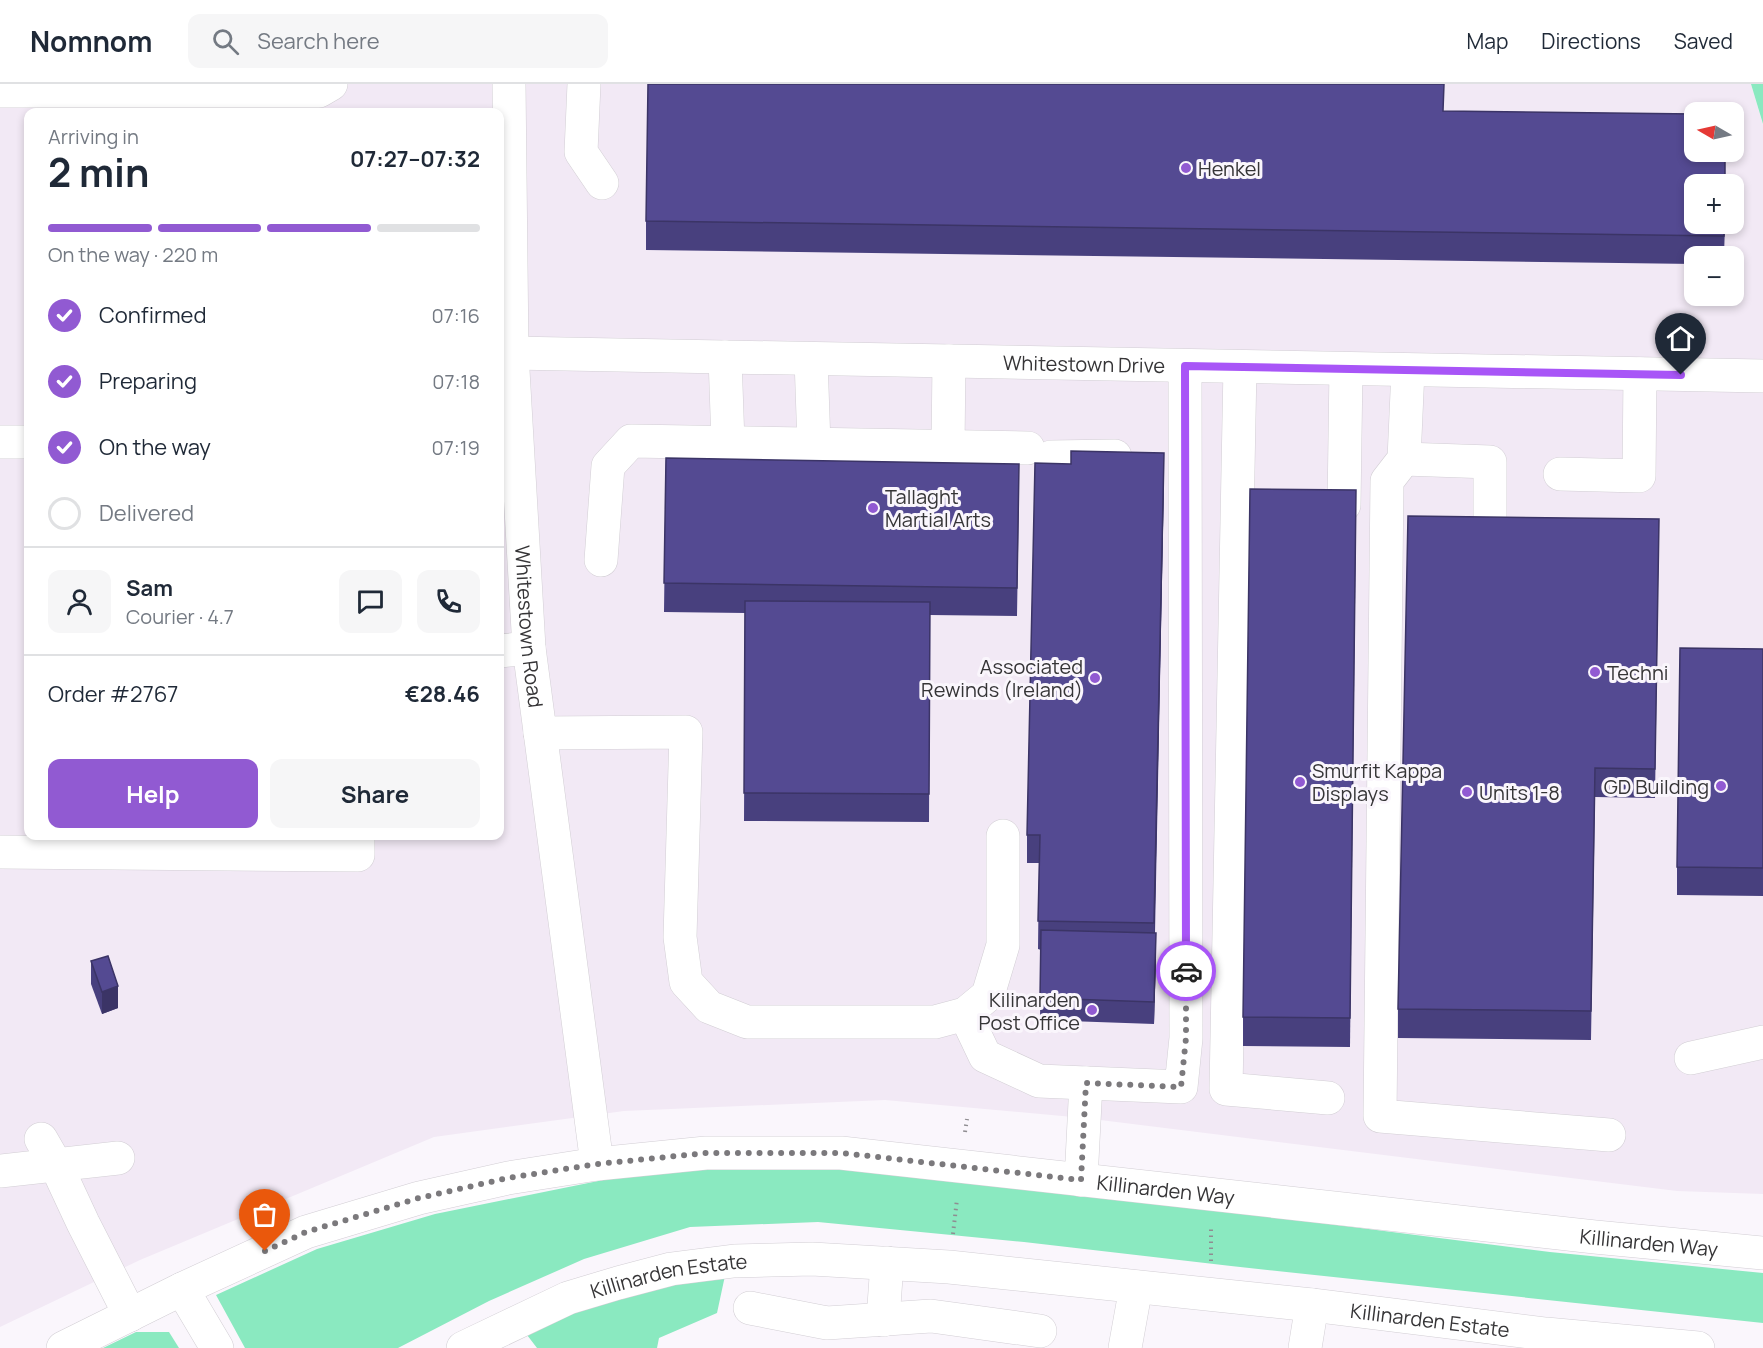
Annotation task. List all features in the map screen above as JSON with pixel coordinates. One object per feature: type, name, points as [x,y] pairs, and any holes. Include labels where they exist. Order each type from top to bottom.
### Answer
[{"type":"street","points":[[0,91],[319,91],[330,84]]},
{"type":"street","name":"Whitestown Road","points":[[509,84],[514,649],[540,733],[597,1164]]},
{"type":"street","points":[[584,84],[581,152],[602,183]]},
{"type":"street","name":"Whitestown Drive","points":[[512,353],[1763,376]]},
{"type":"street","points":[[725,357],[728,443]]},
{"type":"street","points":[[811,358],[814,445]]},
{"type":"street","points":[[948,447],[949,361]]},
{"type":"street","points":[[965,1014],[985,1056],[1039,1081],[1181,1087],[1186,1026],[1185,366]]},
{"type":"street","points":[[1240,367],[1226,1089],[1328,1098]]},
{"type":"street","points":[[1344,506],[1347,369]]},
{"type":"street","points":[[1408,370],[1404,459],[1387,481],[1380,1116],[1609,1135]]},
{"type":"street","points":[[1560,474],[1639,476],[1640,374]]},
{"type":"street","points":[[601,560],[608,466],[631,441],[948,447],[1039,453],[1186,456]]},
{"type":"street","points":[[0,442],[24,442]]},
{"type":"street","points":[[1404,459],[1490,462],[1490,523]]},
{"type":"street","points":[[540,733],[686,732],[680,937],[686,982],[709,1007],[747,1022],[935,1022],[965,1014],[988,995],[1003,945],[1003,836]]},
{"type":"street","points":[[0,852],[358,855],[358,840]]},
{"type":"street","points":[[1691,1058],[1763,1042]]},
{"type":"street","points":[[1081,1180],[1086,1083]]},
{"type":"street","points":[[0,1171],[48,1152],[118,1158]]},
{"type":"street","points":[[48,1152],[130,1315]]},
{"type":"street","name":"Killinarden Way","points":[[63,1348],[182,1289],[306,1232],[430,1196],[508,1178],[597,1164],[706,1153],[842,1153],[1595,1237],[1763,1253]]},
{"type":"street","name":"Killinarden Estate","points":[[463,1348],[568,1298],[671,1269],[745,1261],[812,1259],[949,1267],[1311,1305],[1545,1341],[1698,1348]]},
{"type":"street","points":[[884,1320],[887,1263]]},
{"type":"street","points":[[1125,1348],[1136,1287]]},
{"type":"street","points":[[182,1289],[217,1348]]},
{"type":"street","points":[[1305,1348],[1311,1305]]},
{"type":"street","points":[[750,1308],[827,1323],[931,1316],[1040,1331]]},
{"type":"path","points":[[1211,1219],[1211,1294]]},
{"type":"shaded area","points":[[0,84],[1751,84],[1763,125],[1763,1194],[1677,1191],[1084,1118],[885,1100],[624,1111],[434,1137],[140,1260],[0,1327]]},
{"type":"green space","points":[[1751,84],[1763,84],[1763,124]]},
{"type":"green space","points":[[789,1160],[1226,1211],[1550,1252],[1763,1273],[1763,1323],[1024,1242],[818,1222],[690,1227],[584,1259],[489,1301],[398,1348],[245,1348],[216,1295],[317,1249],[435,1214],[613,1178]]},
{"type":"green space","points":[[726,1271],[717,1313],[659,1338],[657,1348],[537,1348],[524,1331],[591,1305]]},
{"type":"green space","points":[[136,1332],[169,1332],[179,1348],[103,1348]]},
{"type":"building","name":"Henkel","points":[[648,84],[1444,84],[1443,111],[1684,114],[1684,162],[1725,162],[1725,174],[1684,174],[1684,234],[1724,234],[1724,236],[646,221]]},
{"type":"building","name":"Associated Rewinds (Ireland)","points":[[1071,451],[1164,453],[1154,923],[1038,921],[1040,835],[1027,835],[1035,463],[1071,464]]},
{"type":"building","points":[[666,458],[1019,464],[1017,588],[664,583]]},
{"type":"building","name":"Smurfit Kappa Displays","points":[[1250,489],[1356,490],[1350,1018],[1243,1017]]},
{"type":"building","points":[[1408,516],[1659,519],[1655,769],[1595,768],[1591,1011],[1398,1009]]},
{"type":"building","points":[[745,601],[930,602],[929,794],[744,793]]},
{"type":"building","name":"GD Building","points":[[1680,648],[1763,649],[1763,868],[1677,867]]},
{"type":"building","points":[[1041,930],[1156,933],[1154,1002],[1040,998]]},
{"type":"building","points":[[108,956],[118,986],[102,992],[91,961]]},
{"type":"way so far","points":[[265,1251],[306,1232],[419,1198],[508,1178],[597,1164],[706,1153],[842,1153],[1081,1180],[1086,1083],[1181,1087],[1186,1038],[1186,971]]},
{"type":"place","name":"Henkel","points":[[1186,168]]},
{"type":"place","name":"Tallaght Martial Arts","points":[[873,508]]},
{"type":"place","name":"Techni","points":[[1595,672]]},
{"type":"place","name":"Associated Rewinds (Ireland)","points":[[1095,678]]},
{"type":"place","name":"Smurfit Kappa Displays","points":[[1300,782]]},
{"type":"place","name":"GD Building","points":[[1721,786]]},
{"type":"place","name":"Units 1-8","points":[[1467,792]]},
{"type":"place","name":"Kilinarden Post Office","points":[[1092,1010]]},
{"type":"route","points":[[1186,971],[1185,366],[1681,375]]}]
